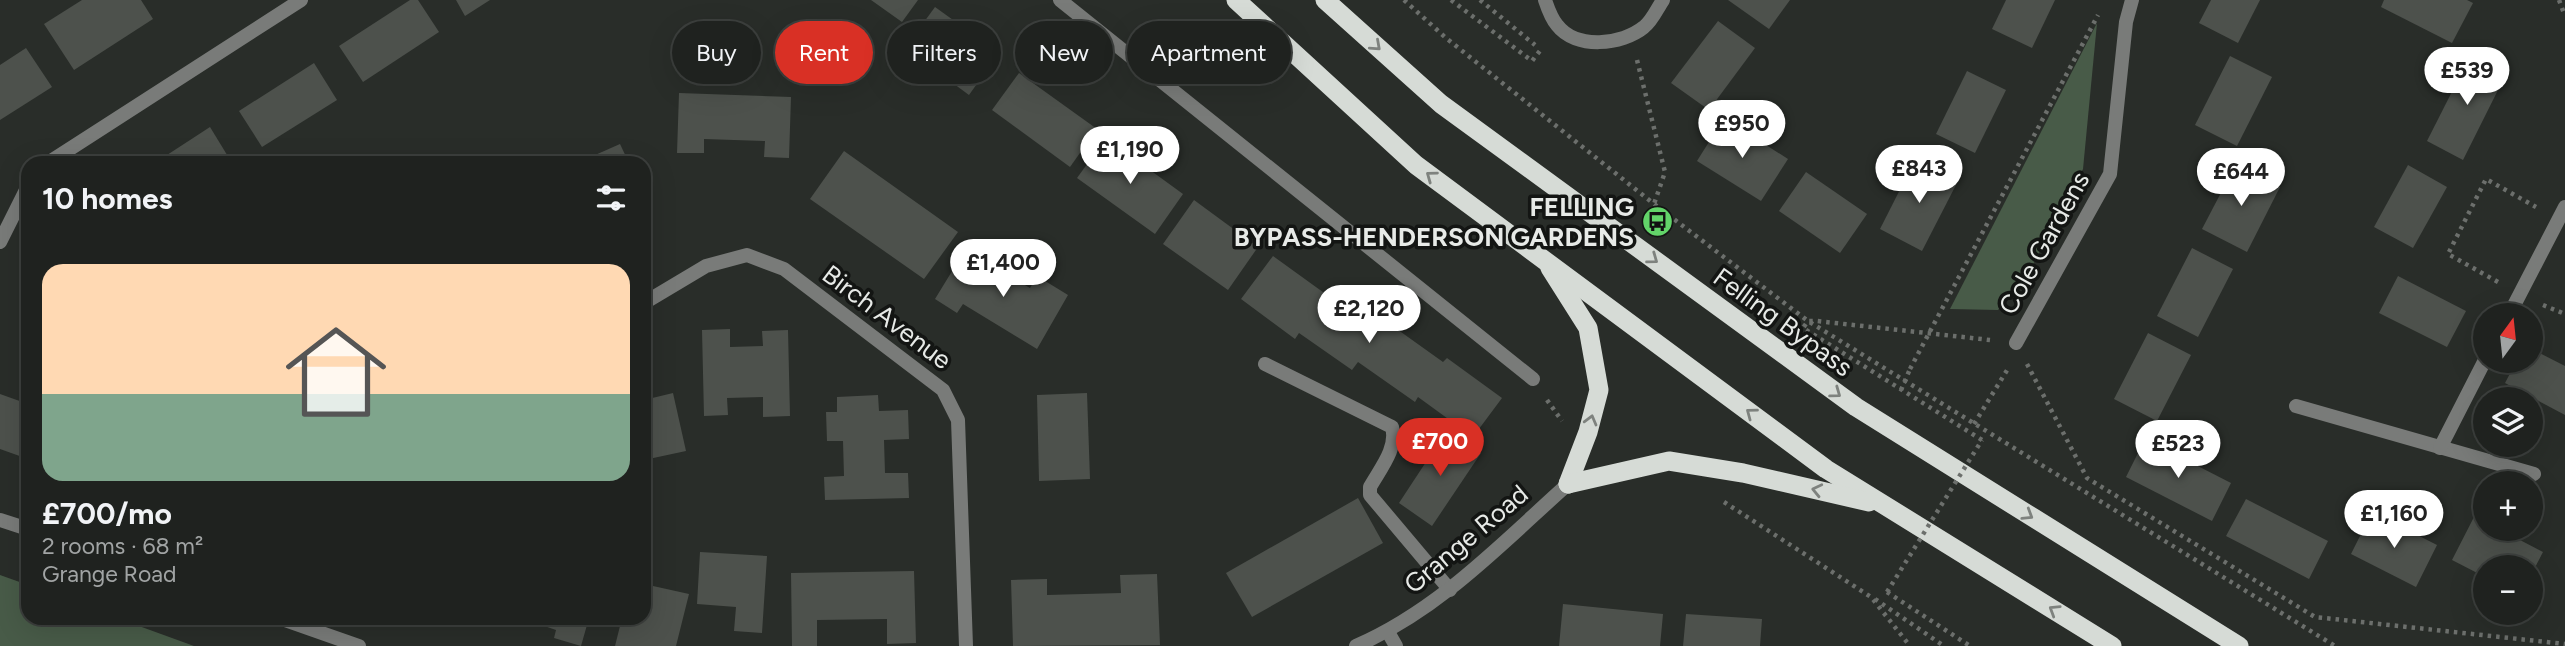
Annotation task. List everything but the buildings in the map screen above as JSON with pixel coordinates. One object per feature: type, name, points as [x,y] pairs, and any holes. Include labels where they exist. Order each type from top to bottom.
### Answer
[{"type":"highway","points":[[1236,0],[1416,165],[1826,469],[2112,646]]},
{"type":"highway","name":"Felling Bypass","points":[[1325,0],[1441,104],[1856,407],[2239,646]]},
{"type":"highway","points":[[1544,259],[1588,328],[1599,390],[1588,432],[1567,484]]},
{"type":"highway","points":[[1567,484],[1669,461],[1743,473],[1884,505]]},
{"type":"street","points":[[59,156],[301,0]]},
{"type":"street","points":[[1060,0],[1533,379]]},
{"type":"street","points":[[1545,0],[1558,27],[1573,37],[1592,42],[1610,41],[1631,35],[1646,26],[1663,0]]},
{"type":"street","name":"Cole Gardens","points":[[2016,343],[2110,174],[2130,6]]},
{"type":"street","points":[[0,243],[21,200]]},
{"type":"street","points":[[2515,303],[2562,213]]},
{"type":"street","name":"Birch Avenue","points":[[651,299],[706,265],[747,256],[784,269],[943,390],[958,420],[966,646]]},
{"type":"street","points":[[1265,364],[1392,427],[1395,437],[1370,487],[1370,495],[1450,590]]},
{"type":"street","points":[[2440,448],[2478,373]]},
{"type":"street","points":[[2296,406],[2523,471]]},
{"type":"street","name":"Grange Road","points":[[1356,646],[1388,632],[1450,590],[1567,484]]},
{"type":"street","points":[[0,520],[21,528]]},
{"type":"street","points":[[299,625],[359,646]]},
{"type":"street","points":[[1388,632],[1396,646]]},
{"type":"path","points":[[1404,0],[1446,38],[1654,204],[1808,321],[2335,646]]},
{"type":"path","points":[[1451,0],[1532,61],[1558,27]]},
{"type":"path","points":[[1480,0],[1541,50]]},
{"type":"path","points":[[2559,0],[2565,16]]},
{"type":"path","points":[[1901,390],[2097,15],[2130,6]]},
{"type":"path","points":[[1631,35],[1665,172],[1654,204]]},
{"type":"path","points":[[2562,213],[2486,179],[2448,254],[2519,295],[2565,314]]},
{"type":"path","points":[[1808,321],[2016,343]]},
{"type":"path","points":[[1808,321],[1803,328],[1982,440],[1887,592],[1970,646]]},
{"type":"path","points":[[1974,424],[2006,376],[2016,343]]},
{"type":"path","points":[[2016,343],[2088,478],[2315,617],[2565,644]]},
{"type":"path","points":[[1533,379],[1560,421],[1588,432]]},
{"type":"path","points":[[1714,495],[1944,646]]},
{"type":"path","points":[[1871,597],[1910,646]]},
{"type":"green space","points":[[2097,23],[2083,169],[2026,278],[1998,310],[1950,309]]},
{"type":"green space","points":[[0,575],[21,582],[21,625],[136,625],[194,646],[0,646]]},
{"type":"place","name":"FELLING BYPASS-HENDERSON GARDENS","points":[[1657,222]]}]
